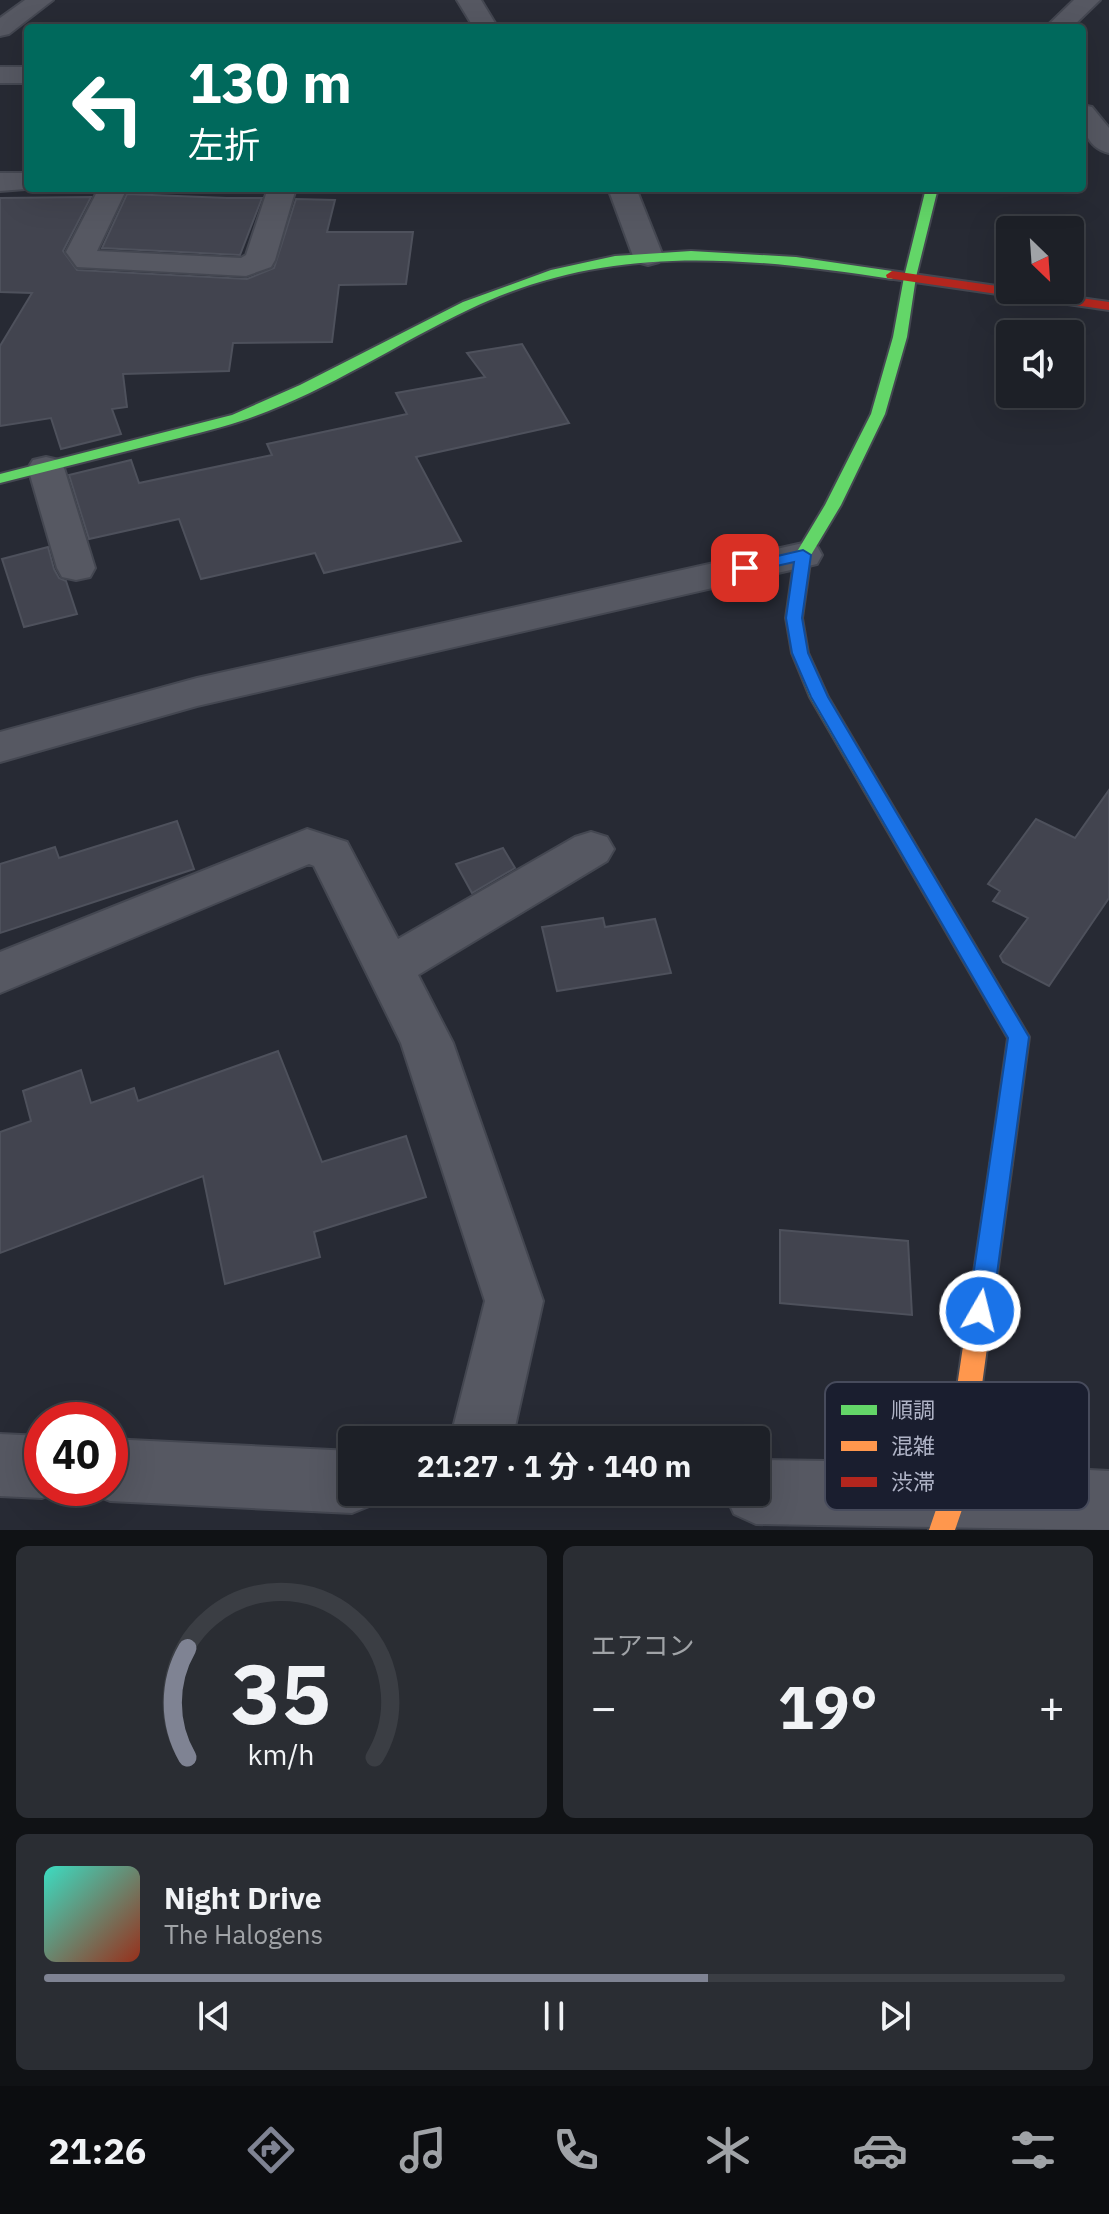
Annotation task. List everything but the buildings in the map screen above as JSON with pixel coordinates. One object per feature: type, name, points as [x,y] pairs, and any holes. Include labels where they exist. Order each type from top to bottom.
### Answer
[{"type":"street","points":[[0,29],[41,0]]},
{"type":"street","points":[[469,0],[484,24]]},
{"type":"street","points":[[1061,24],[1088,0]]},
{"type":"street","points":[[0,75],[24,75]]},
{"type":"street","points":[[1086,119],[1101,142]]},
{"type":"street","points":[[0,182],[24,182]]},
{"type":"street","points":[[111,192],[81,252],[88,260],[246,267],[260,260],[281,192]]},
{"type":"street","points":[[624,192],[648,256]]},
{"type":"street","points":[[931,192],[910,277],[900,337],[878,414],[833,505],[803,555],[794,618],[800,653],[814,686],[1019,1037],[967,1382]]},
{"type":"street","points":[[0,479],[237,418],[305,388],[468,305],[510,288],[586,266],[648,256],[781,259],[1109,306]]},
{"type":"street","points":[[46,468],[76,568]]},
{"type":"street","points":[[0,747],[197,692],[803,555]]},
{"type":"street","points":[[0,973],[307,846],[331,854],[427,1043],[514,1301],[484,1426]]},
{"type":"street","points":[[391,967],[591,849]]},
{"type":"street","points":[[0,1465],[24,1466]]},
{"type":"street","points":[[128,1471],[338,1481]]},
{"type":"street","points":[[770,1493],[825,1499]]},
{"type":"street","points":[[1089,1504],[1109,1503]]},
{"type":"street","points":[[948,1512],[984,1510]]},
{"type":"traffic: fast","points":[[931,192],[910,277],[900,337],[878,414],[833,505],[803,555],[794,618],[800,653],[819,697],[1019,1037],[1001,1164]]},
{"type":"traffic: fast","points":[[0,479],[237,418],[305,388],[468,305],[555,273],[615,260],[691,255],[796,261],[892,275]]},
{"type":"traffic: slow","points":[[970,1382],[1001,1164]]},
{"type":"traffic: slow","points":[[942,1530],[949,1510]]},
{"type":"traffic: jam","points":[[892,275],[1109,306]]},
{"type":"route","points":[[745,568],[803,555],[794,618],[800,653],[819,697],[1019,1037],[980,1311]]}]
